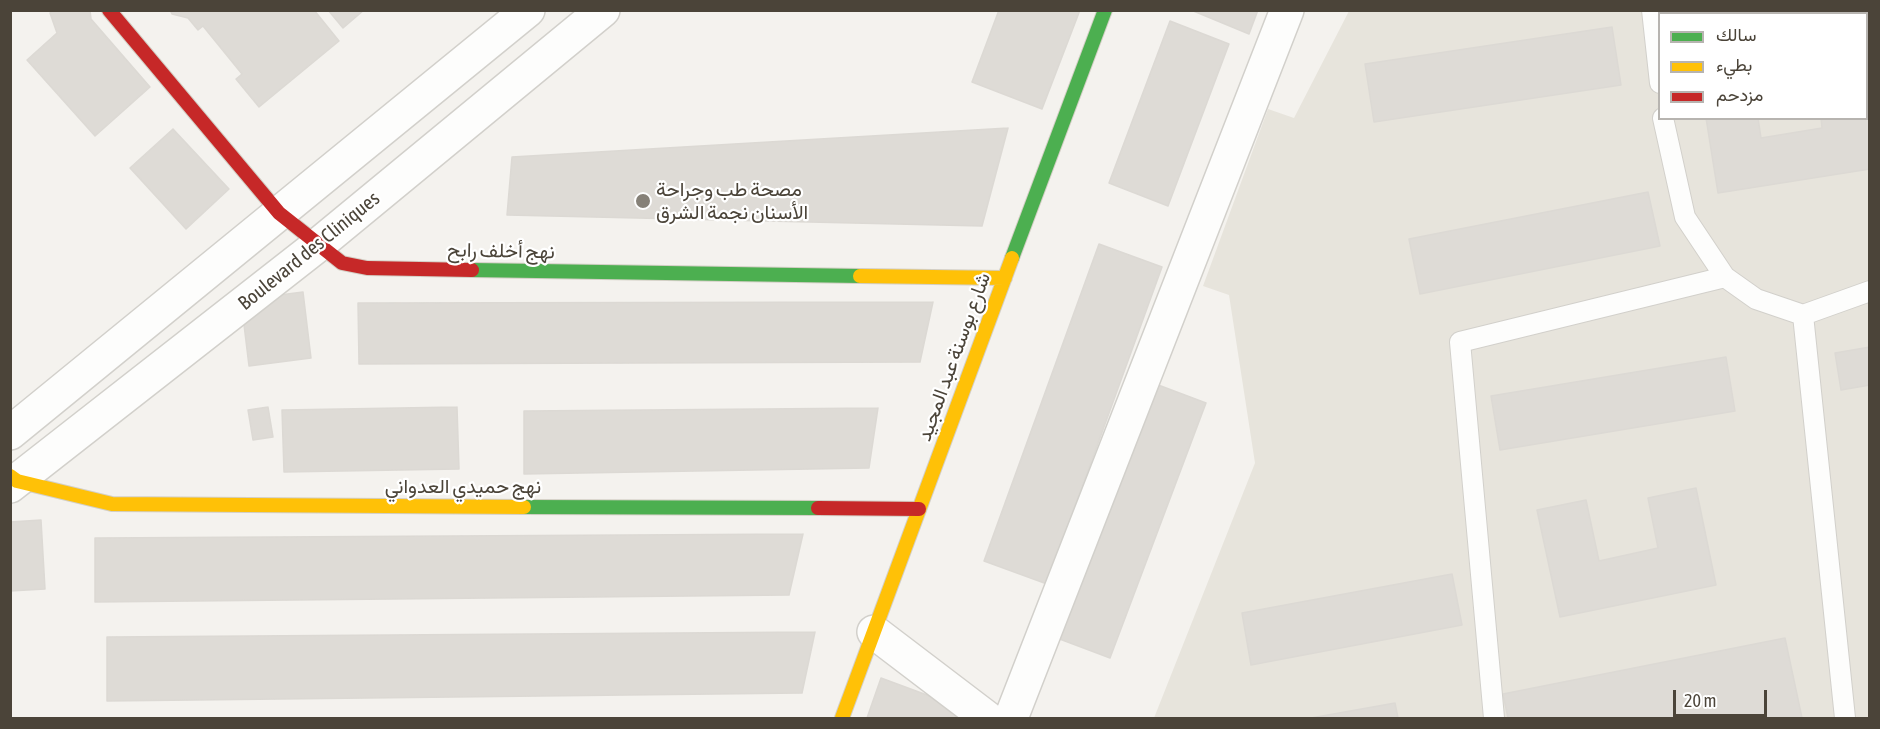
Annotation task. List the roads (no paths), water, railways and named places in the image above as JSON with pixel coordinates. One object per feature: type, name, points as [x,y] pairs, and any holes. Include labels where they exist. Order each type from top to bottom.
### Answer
[{"type":"street","name":"نهج أخلف رابح","points":[[109,10],[279,213],[342,263],[368,268],[1005,278]]},
{"type":"street","points":[[10,433],[528,10]]},
{"type":"street","name":"Boulevard des Cliniques","points":[[13,481],[318,245],[603,10]]},
{"type":"street","name":"شارع بوسنة عبد المجيد","points":[[842,718],[1106,10]]},
{"type":"street","points":[[1011,718],[1287,10]]},
{"type":"street","name":"نهج حميدي العدواني","points":[[13,481],[112,504],[919,508]]},
{"type":"street","points":[[874,632],[987,718]]},
{"type":"lane","points":[[1652,10],[1658,73]]},
{"type":"lane","points":[[1663,120],[1685,217],[1725,277],[1756,299],[1803,315],[1869,291]]},
{"type":"lane","points":[[1494,718],[1460,342],[1725,277]]},
{"type":"lane","points":[[1803,315],[1845,718]]},
{"type":"place","name":"مصحة طب وجراحة الأسنان نجمة الشرق","points":[[643,201]]}]
